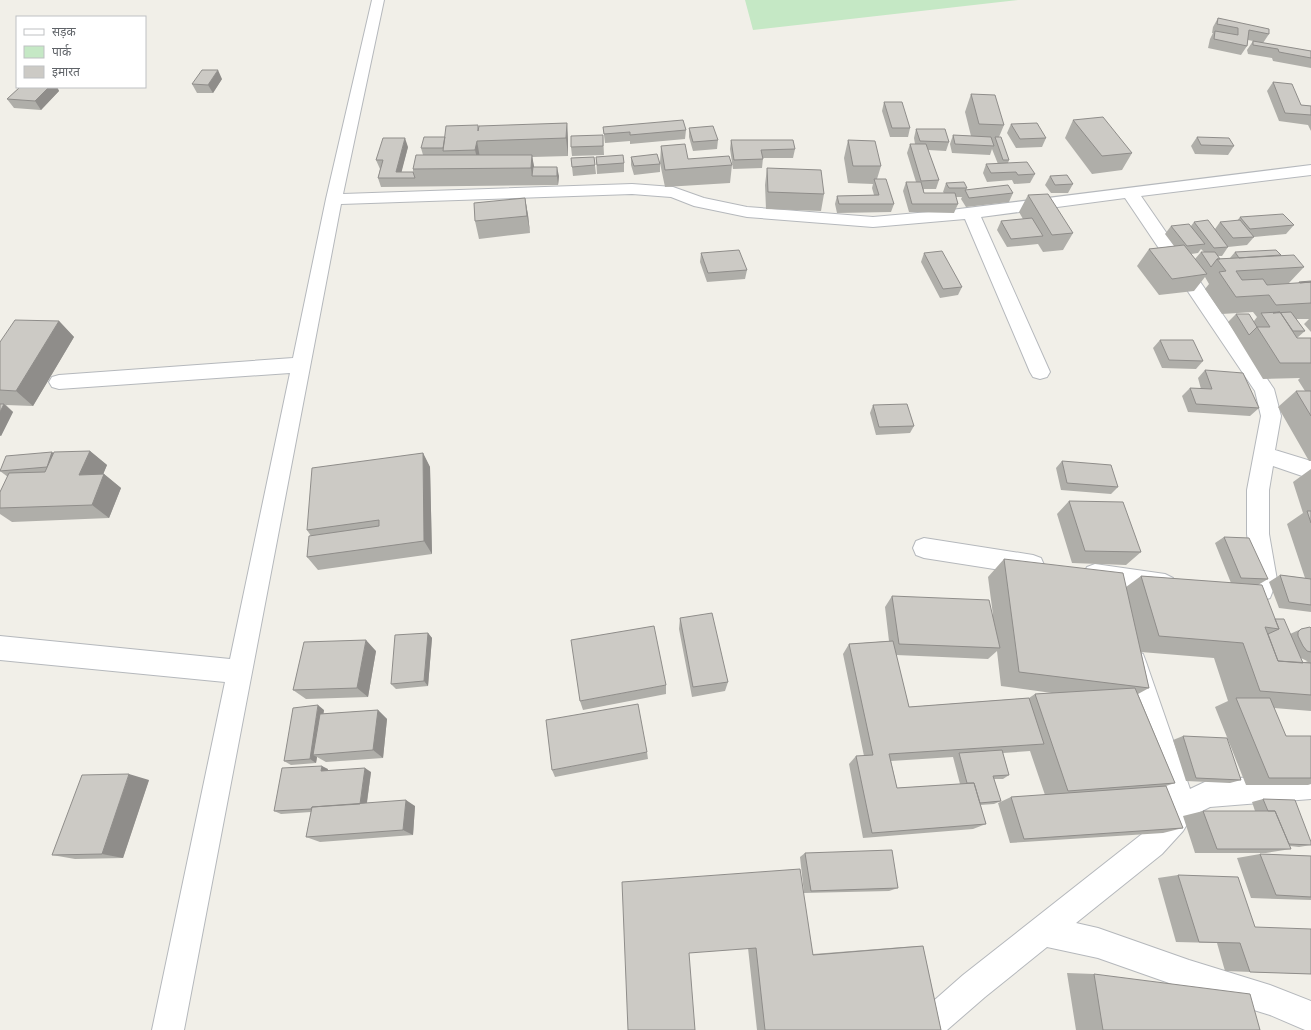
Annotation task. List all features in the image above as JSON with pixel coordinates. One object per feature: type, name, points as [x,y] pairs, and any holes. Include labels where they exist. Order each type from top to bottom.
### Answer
[{"type":"street","points":[[168,1030],[334,199],[378,0]]},
{"type":"street","points":[[334,199],[632,189],[674,192],[700,202],[747,212],[873,222],[971,213],[1311,170]]},
{"type":"street","points":[[1130,193],[1264,389],[1271,416],[1258,490],[1258,534],[1265,580],[1262,590],[1250,594],[1233,595],[1218,593]]},
{"type":"street","points":[[971,213],[1040,372]]},
{"type":"street","points":[[59,382],[301,365]]},
{"type":"street","points":[[1264,455],[1311,470]]},
{"type":"street","points":[[924,548],[1050,567]]},
{"type":"street","points":[[1074,571],[1109,587],[1181,587]]},
{"type":"street","points":[[1127,643],[1182,806]]},
{"type":"street","points":[[0,648],[240,672]]},
{"type":"street","points":[[924,1030],[974,986],[1152,844],[1173,821],[1182,806],[1209,794],[1311,786]]},
{"type":"street","points":[[1043,931],[1098,943],[1189,975],[1270,1000],[1311,1017]]},
{"type":"green space","points":[[745,0],[1018,0],[753,30]]},
{"type":"building","points":[[1218,18],[1269,29],[1269,34],[1249,30],[1247,46],[1214,39],[1215,31],[1238,35],[1238,28],[1217,24]]},
{"type":"building","points":[[1253,41],[1311,51],[1311,58],[1279,52],[1278,49],[1253,45]]},
{"type":"building","points":[[202,70],[218,70],[208,85],[192,84]]},
{"type":"building","points":[[1273,82],[1292,84],[1301,105],[1311,106],[1311,115],[1285,113]]},
{"type":"building","points":[[19,88],[48,88],[35,101],[7,99]]},
{"type":"building","points":[[971,94],[995,95],[1004,125],[979,124]]},
{"type":"building","points":[[884,102],[902,102],[910,128],[892,128]]},
{"type":"building","points":[[1103,117],[1132,153],[1102,156],[1073,120]]},
{"type":"building","points":[[683,120],[686,130],[630,135],[630,132],[604,134],[603,127]]},
{"type":"building","points":[[567,123],[566,138],[477,141],[475,150],[443,151],[446,126],[478,125],[478,131],[479,126]]},
{"type":"building","points":[[1037,123],[1046,138],[1020,139],[1011,124]]},
{"type":"building","points":[[713,126],[718,140],[693,142],[689,128]]},
{"type":"building","points":[[916,129],[945,129],[949,142],[920,141]]},
{"type":"building","points":[[603,135],[603,146],[571,147],[571,136]]},
{"type":"building","points":[[953,135],[991,137],[994,146],[955,144]]},
{"type":"building","points":[[424,137],[445,137],[443,148],[421,148]]},
{"type":"building","points":[[995,137],[1001,137],[1009,160],[1003,160]]},
{"type":"building","points":[[1197,137],[1229,138],[1234,146],[1201,145]]},
{"type":"building","points":[[383,138],[405,138],[396,172],[413,172],[415,178],[378,178],[383,160],[376,160]]},
{"type":"building","points":[[731,140],[793,140],[795,149],[761,150],[763,159],[734,160]]},
{"type":"building","points":[[848,140],[875,141],[881,166],[853,166]]},
{"type":"building","points":[[685,144],[688,159],[729,156],[732,165],[665,170],[661,146]]},
{"type":"building","points":[[910,144],[926,144],[939,180],[921,181]]},
{"type":"building","points":[[657,154],[660,164],[634,166],[631,157]]},
{"type":"building","points":[[416,155],[532,155],[531,168],[413,169]]},
{"type":"building","points":[[623,155],[624,163],[597,165],[596,157]]},
{"type":"building","points":[[594,157],[595,165],[572,167],[571,158]]},
{"type":"building","points":[[1027,162],[1035,174],[1018,175],[1016,172],[991,173],[986,164]]},
{"type":"building","points":[[533,167],[557,167],[557,176],[532,176]]},
{"type":"building","points":[[767,168],[821,170],[824,194],[768,192]]},
{"type":"building","points":[[1067,175],[1073,184],[1055,185],[1050,176]]},
{"type":"building","points":[[874,179],[886,179],[894,204],[839,204],[837,196],[879,195]]},
{"type":"building","points":[[906,182],[921,182],[924,193],[955,193],[958,204],[912,204]]},
{"type":"building","points":[[964,182],[967,188],[949,188],[946,183]]},
{"type":"building","points":[[1008,185],[1013,193],[969,198],[965,190]]},
{"type":"building","points":[[1048,194],[1073,233],[1052,235],[1028,195]]},
{"type":"building","points":[[525,198],[527,216],[475,221],[474,203]]},
{"type":"building","points":[[1283,214],[1294,225],[1250,229],[1240,217]]},
{"type":"building","points":[[1032,218],[1043,236],[1011,239],[1001,221]]},
{"type":"building","points":[[1208,220],[1228,247],[1214,248],[1194,222]]},
{"type":"building","points":[[1240,220],[1254,237],[1233,238],[1220,222]]},
{"type":"building","points":[[1189,224],[1205,244],[1187,246],[1171,226]]},
{"type":"building","points":[[1184,245],[1207,274],[1172,279],[1149,249]]},
{"type":"building","points":[[739,250],[747,270],[708,273],[701,253]]},
{"type":"building","points":[[1276,250],[1281,255],[1239,258],[1235,252]]},
{"type":"building","points":[[942,251],[962,287],[943,289],[924,253]]},
{"type":"building","points":[[1201,252],[1215,252],[1220,259],[1217,259],[1211,267]]},
{"type":"building","points":[[1294,255],[1304,267],[1236,271],[1242,280],[1263,279],[1267,285],[1311,282],[1311,303],[1276,305],[1269,295],[1236,297],[1219,272],[1226,271],[1217,259]]},
{"type":"building","points":[[1311,281],[1300,283],[1299,282]]},
{"type":"building","points":[[1280,312],[1297,338],[1311,338],[1311,363],[1280,363],[1257,327],[1270,327],[1261,313]]},
{"type":"building","points":[[1291,312],[1305,331],[1293,331],[1280,313]]},
{"type":"building","points":[[1236,314],[1249,314],[1257,327],[1249,335]]},
{"type":"building","points":[[15,320],[59,321],[16,391],[0,390],[0,342]]},
{"type":"building","points":[[1160,340],[1193,340],[1203,361],[1169,360]]},
{"type":"building","points":[[1205,370],[1243,373],[1259,408],[1196,404],[1190,388],[1212,389]]},
{"type":"building","points":[[1296,391],[1311,391],[1311,416]]},
{"type":"building","points":[[0,404],[4,404],[0,412]]},
{"type":"building","points":[[907,404],[914,426],[879,427],[873,405]]},
{"type":"building","points":[[90,451],[79,475],[104,474],[92,505],[0,508],[0,492],[9,473],[45,472],[54,452]]},
{"type":"building","points":[[52,452],[47,467],[0,471],[6,456]]},
{"type":"building","points":[[423,453],[424,541],[307,557],[309,536],[379,526],[379,520],[307,530],[312,468]]},
{"type":"building","points":[[1062,461],[1111,465],[1118,487],[1067,483]]},
{"type":"building","points":[[1069,501],[1123,502],[1141,552],[1085,551]]},
{"type":"building","points":[[1307,511],[1311,511],[1311,523]]},
{"type":"building","points":[[1224,537],[1249,538],[1268,579],[1241,578]]},
{"type":"building","points":[[1004,559],[1123,573],[1149,688],[1019,672]]},
{"type":"building","points":[[1280,575],[1311,579],[1311,605],[1289,602]]},
{"type":"building","points":[[1141,576],[1262,585],[1279,629],[1265,627],[1278,661],[1311,663],[1311,695],[1260,691],[1243,643],[1159,636]]},
{"type":"building","points":[[892,596],[989,600],[1000,648],[899,644]]},
{"type":"building","points":[[712,613],[728,682],[693,687],[680,618]]},
{"type":"building","points":[[1275,619],[1284,619],[1303,663],[1278,661],[1268,634],[1279,629]]},
{"type":"building","points":[[654,626],[666,685],[580,701],[571,640]]},
{"type":"building","points":[[1310,627],[1311,652],[1307,651],[1298,636],[1298,632],[1301,629]]},
{"type":"building","points":[[428,633],[424,681],[391,684],[395,635]]},
{"type":"building","points":[[366,640],[357,688],[293,690],[304,642]]},
{"type":"building","points":[[893,641],[909,707],[1029,698],[1044,744],[889,754],[897,788],[974,783],[986,824],[872,833],[856,756],[873,755],[849,644]]},
{"type":"building","points":[[1135,688],[1175,783],[1068,791],[1035,694]]},
{"type":"building","points":[[1236,698],[1270,698],[1286,736],[1311,736],[1311,778],[1269,778]]},
{"type":"building","points":[[638,704],[647,752],[552,770],[546,720]]},
{"type":"building","points":[[318,705],[310,759],[284,761],[293,708]]},
{"type":"building","points":[[378,710],[373,750],[313,755],[320,714]]},
{"type":"building","points":[[1183,736],[1227,738],[1241,780],[1196,778]]},
{"type":"building","points":[[1002,750],[1009,775],[993,776],[1001,801],[980,803],[974,783],[967,783],[959,753]]},
{"type":"building","points":[[322,766],[321,771],[365,768],[360,804],[274,811],[282,768]]},
{"type":"building","points":[[129,774],[102,854],[52,855],[82,775]]},
{"type":"building","points":[[1166,786],[1183,828],[1024,839],[1011,797]]},
{"type":"building","points":[[1263,799],[1295,800],[1311,845],[1289,844],[1275,811],[1268,811]]},
{"type":"building","points":[[406,800],[403,830],[306,837],[312,807]]},
{"type":"building","points":[[1203,811],[1275,811],[1291,849],[1217,849]]},
{"type":"building","points":[[892,850],[898,888],[811,891],[805,853]]},
{"type":"building","points":[[1260,854],[1311,856],[1311,897],[1276,895]]},
{"type":"building","points":[[800,869],[813,955],[923,946],[941,1030],[765,1030],[756,948],[689,953],[695,1030],[628,1030],[622,882]]},
{"type":"building","points":[[1178,875],[1238,877],[1255,927],[1311,929],[1311,974],[1250,972],[1240,943],[1199,942]]},
{"type":"building","points":[[1094,974],[1250,994],[1260,1030],[1103,1030]]}]
